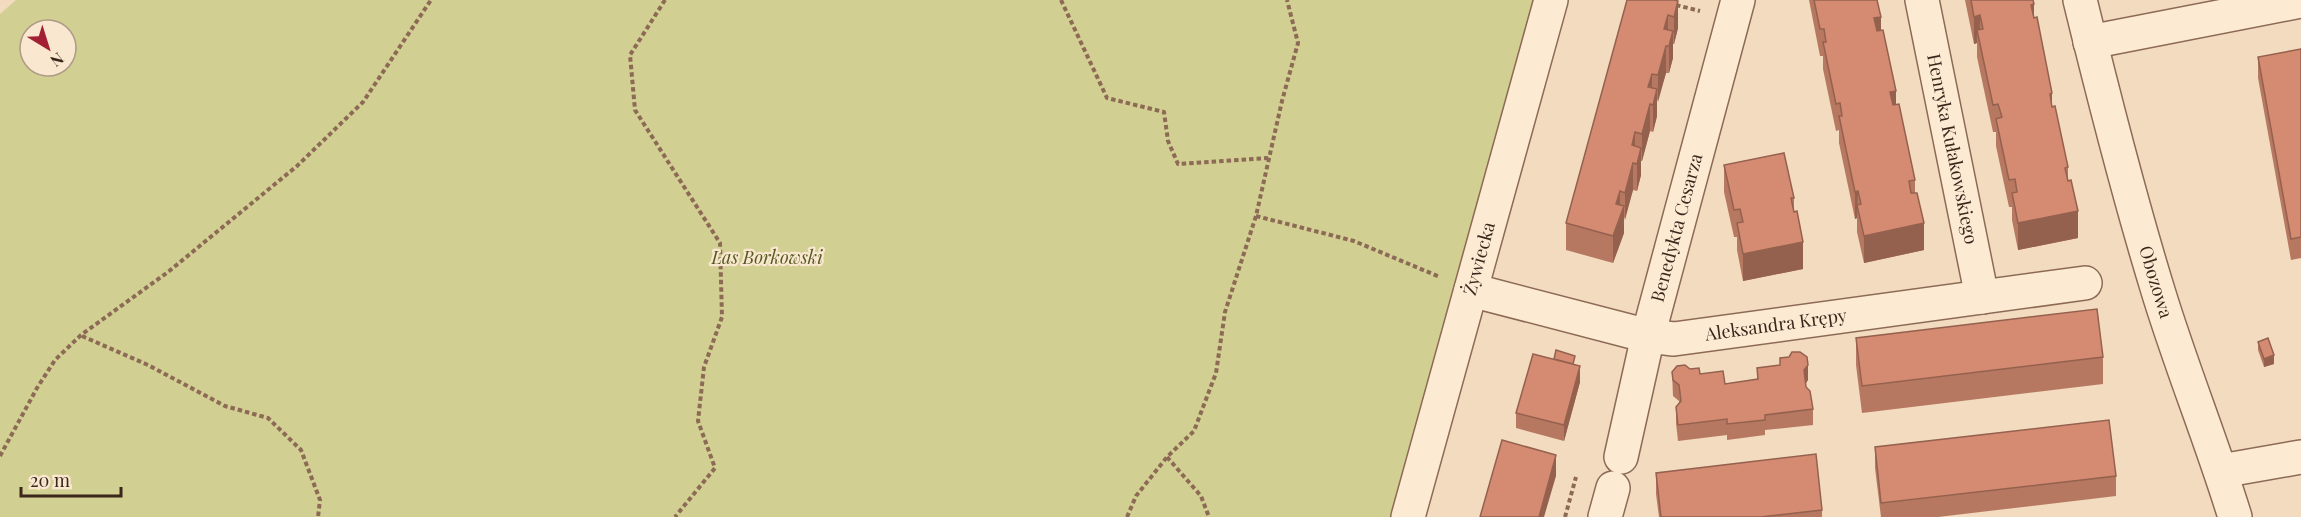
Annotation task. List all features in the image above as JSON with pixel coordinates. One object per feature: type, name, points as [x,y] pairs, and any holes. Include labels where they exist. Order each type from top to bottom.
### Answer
[{"type":"street","name":"Żywiecka","points":[[1408,517],[1551,0]]},
{"type":"street","name":"Henryka Kułakowskiego","points":[[1922,0],[1982,297]]},
{"type":"street","name":"Obozowa","points":[[2080,0],[2158,291],[2235,517]]},
{"type":"street","points":[[2090,42],[2301,1]]},
{"type":"street","name":"Benedykta Cesarza","points":[[1621,456],[1647,336],[1736,10]]},
{"type":"street","name":"Aleksandra Krępy","points":[[1471,290],[1647,336],[1674,339],[2085,283]]},
{"type":"street","points":[[2221,471],[2301,458]]},
{"type":"path","points":[[0,456],[55,360],[81,335],[168,272],[297,166],[363,102],[431,0]]},
{"type":"path","points":[[665,0],[630,56],[635,110],[720,243],[723,317],[704,368],[698,421],[715,468],[675,517]]},
{"type":"path","points":[[1061,0],[1107,98],[1164,112],[1168,141],[1178,164],[1268,158]]},
{"type":"path","points":[[1126,517],[1136,496],[1167,457],[1194,431],[1216,374],[1225,312],[1256,216],[1268,158],[1298,43],[1287,0]]},
{"type":"path","points":[[1671,3],[1736,10]]},
{"type":"path","points":[[1256,216],[1354,241],[1471,290]]},
{"type":"path","points":[[81,335],[148,365],[225,406],[268,418],[301,450],[320,500],[318,517]]},
{"type":"path","points":[[1167,457],[1201,496],[1209,517]]},
{"type":"path","points":[[1565,517],[1576,477]]},
{"type":"green space","name":"Las Borkowski","points":[[16,0],[1534,0],[1391,517],[0,517],[0,14]]},
{"type":"building","points":[[1627,0],[1678,1],[1674,17],[1668,15],[1664,29],[1673,31],[1669,46],[1666,46],[1658,75],[1652,74],[1648,87],[1657,89],[1653,105],[1650,104],[1642,134],[1635,132],[1632,145],[1641,148],[1637,164],[1633,163],[1625,193],[1620,191],[1616,204],[1624,206],[1613,236],[1566,223]]},
{"type":"building","points":[[1814,0],[1877,0],[1881,17],[1874,18],[1877,31],[1883,30],[1896,91],[1890,92],[1893,105],[1899,104],[1915,180],[1909,181],[1911,193],[1917,193],[1924,223],[1864,236],[1857,205],[1861,204],[1858,191],[1855,192],[1839,116],[1842,116],[1840,103],[1836,104],[1823,42],[1826,42],[1824,29],[1820,29]]},
{"type":"building","points":[[1971,0],[2033,0],[2034,4],[2031,5],[2034,18],[2037,17],[2052,93],[2050,94],[2052,107],[2055,106],[2068,167],[2065,168],[2068,181],[2071,180],[2078,211],[2018,223],[2012,193],[2017,192],[2015,179],[2009,180],[1996,119],[2002,117],[1998,104],[1993,105],[1977,30],[1983,29],[1980,15],[1974,17]]},
{"type":"building","points":[[2301,49],[2301,237],[2291,239],[2258,57]]},
{"type":"building","points":[[1784,153],[1794,198],[1791,198],[1794,212],[1797,211],[1803,242],[1743,254],[1737,223],[1743,222],[1740,209],[1734,210],[1724,165]]},
{"type":"building","points":[[2097,309],[2103,357],[1862,386],[1856,338]]},
{"type":"building","points":[[2268,338],[2274,355],[2264,359],[2258,342]]},
{"type":"building","points":[[1556,350],[1575,356],[1573,364],[1554,359]]},
{"type":"building","points":[[1792,352],[1800,352],[1807,357],[1808,365],[1804,370],[1806,387],[1810,391],[1813,409],[1765,415],[1765,420],[1727,424],[1727,419],[1678,425],[1676,407],[1681,401],[1679,385],[1673,380],[1672,372],[1677,366],[1685,365],[1690,369],[1699,368],[1700,374],[1723,371],[1725,384],[1758,379],[1757,368],[1780,365],[1780,358],[1789,357]]},
{"type":"building","points":[[1533,354],[1580,366],[1564,425],[1516,413]]},
{"type":"building","points":[[2109,420],[2116,476],[1881,503],[1875,447]]},
{"type":"building","points":[[1502,440],[1556,455],[1539,517],[1480,517]]},
{"type":"building","points":[[1816,454],[1822,510],[1761,517],[1661,517],[1656,473]]}]
